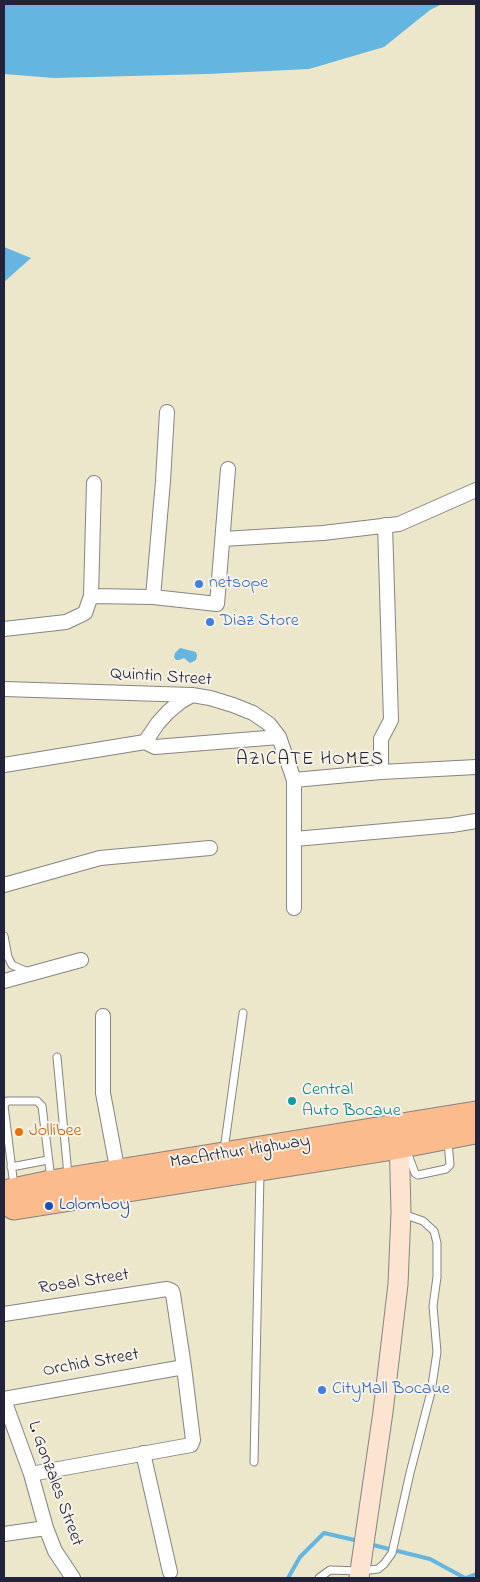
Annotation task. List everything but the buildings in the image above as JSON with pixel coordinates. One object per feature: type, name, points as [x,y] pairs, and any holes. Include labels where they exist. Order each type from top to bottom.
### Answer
[{"type":"highway","name":"MacArthur Highway","points":[[7,1197],[261,1168],[396,1138],[476,1114]]},
{"type":"highway","name":"MacArthur Highway","points":[[7,1197],[56,1174],[118,1173],[223,1155],[396,1138],[448,1136],[476,1131]]},
{"type":"street","points":[[153,597],[167,412]]},
{"type":"street","points":[[91,596],[153,597],[217,604],[228,469]]},
{"type":"street","points":[[4,628],[66,622],[85,613],[91,596],[94,483]]},
{"type":"street","points":[[223,539],[323,533],[399,524],[476,490]]},
{"type":"street","points":[[381,772],[381,739],[392,720],[385,525]]},
{"type":"street","name":"Quintin Street","points":[[4,689],[192,695],[210,698],[253,713],[269,724],[279,737],[294,780],[294,908]]},
{"type":"street","points":[[145,742],[168,712],[192,695]]},
{"type":"street","points":[[4,765],[145,742],[155,747],[279,737]]},
{"type":"street","points":[[294,780],[381,772],[476,767]]},
{"type":"street","points":[[295,839],[452,825],[476,821]]},
{"type":"street","points":[[4,885],[100,858],[210,848]]},
{"type":"street","points":[[4,981],[81,960]]},
{"type":"street","points":[[103,1016],[103,1093],[118,1173]]},
{"type":"street","points":[[353,1574],[398,1284],[401,1213],[396,1138]]},
{"type":"street","points":[[361,1521],[386,1283],[396,1138]]},
{"type":"street","name":"Rosal Street","points":[[4,1314],[170,1290],[173,1294],[184,1367]]},
{"type":"street","points":[[30,1474],[189,1446],[193,1442],[184,1367]]},
{"type":"street","name":"Orchid Street","points":[[4,1399],[184,1367]]},
{"type":"street","name":"L. Gonzales Street","points":[[4,1399],[30,1474],[46,1528],[55,1551],[73,1578]]},
{"type":"street","points":[[143,1453],[170,1572]]},
{"type":"street","points":[[4,1534],[46,1528]]},
{"type":"lane","points":[[4,936],[8,957],[12,965],[31,973]]},
{"type":"lane","points":[[223,1155],[242,1013]]},
{"type":"lane","points":[[56,1174],[57,1057]]},
{"type":"lane","points":[[7,1197],[11,1166],[4,1106],[7,1101],[37,1101],[42,1106],[56,1174]]},
{"type":"lane","points":[[11,1166],[56,1174]]},
{"type":"lane","points":[[254,1462],[261,1168]]},
{"type":"lane","points":[[319,1578],[330,1570],[353,1574],[378,1569],[384,1564],[393,1549],[431,1392],[437,1352],[433,1306],[437,1277],[437,1243],[434,1231],[423,1221],[401,1213]]},
{"type":"water","points":[[4,4],[442,4],[430,10],[384,47],[309,69],[54,78],[4,74]]},
{"type":"water","points":[[4,247],[31,258],[4,282]]},
{"type":"water","points":[[180,648],[196,652],[196,660],[190,663],[184,658],[176,660],[174,657],[175,653]]},
{"type":"waterway","points":[[288,1578],[300,1557],[324,1533],[359,1541]]},
{"type":"waterway","points":[[369,1544],[430,1559],[465,1578]]},
{"type":"waterway","points":[[466,1578],[476,1574]]},
{"type":"place","name":"netsope","points":[[199,584]]},
{"type":"place","name":"Diaz Store","points":[[210,622]]},
{"type":"place","name":"Central Auto Bocaue","points":[[292,1101]]},
{"type":"place","name":"Jollibee","points":[[19,1132]]},
{"type":"place","name":"Lolomboy","points":[[49,1206]]},
{"type":"place","name":"CityMall Bocaue","points":[[322,1390]]},
{"type":"district","name":"AZICATE HOMES","points":[[310,761]]}]
